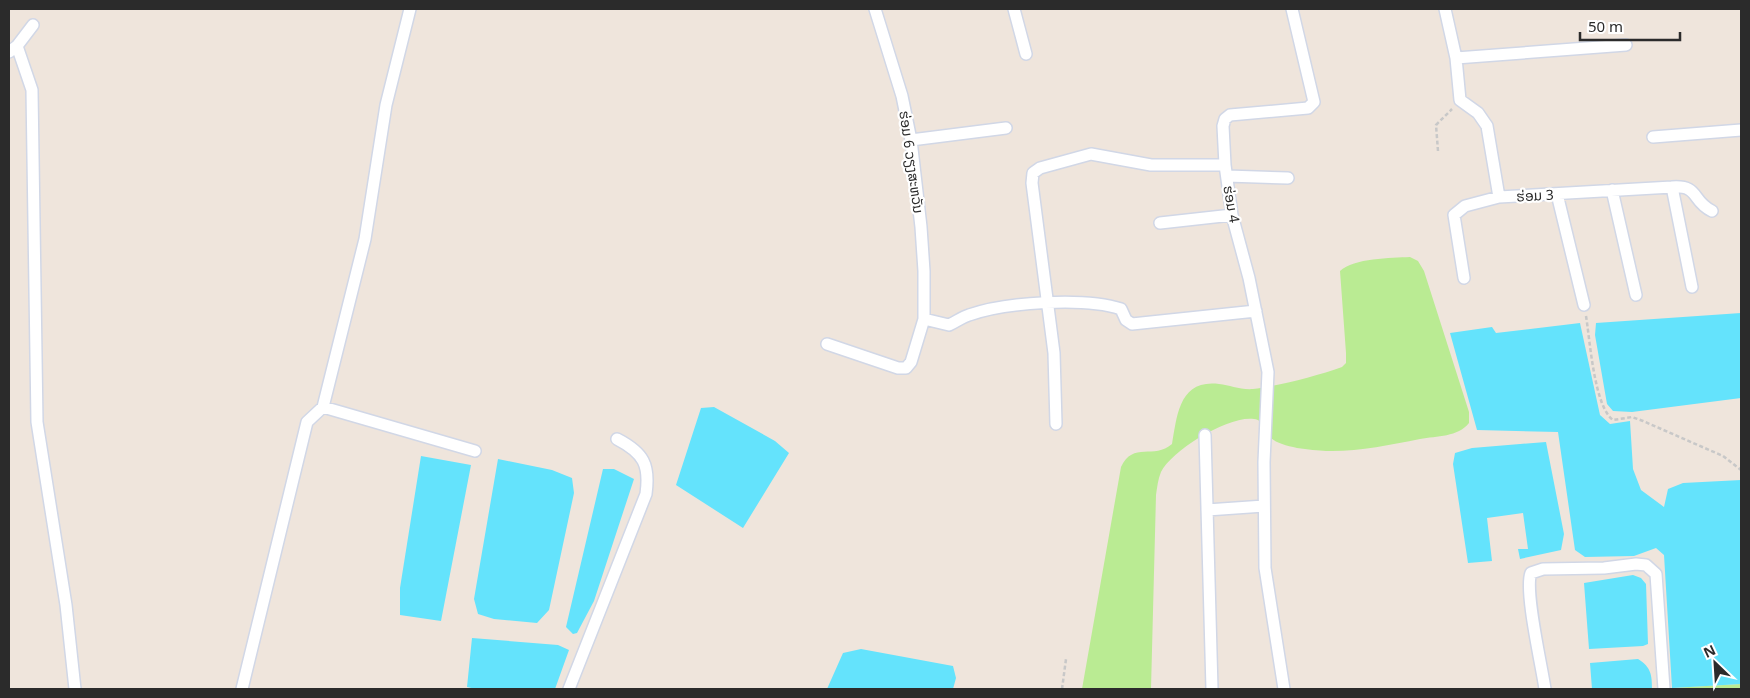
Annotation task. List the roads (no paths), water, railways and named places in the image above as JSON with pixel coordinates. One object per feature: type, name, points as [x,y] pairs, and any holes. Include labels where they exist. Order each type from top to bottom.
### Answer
[{"type":"street","points":[[242,689],[307,422],[324,407],[365,239],[386,105],[410,9]]},
{"type":"street","name":"ຮ່ອມ 6 ວຽງສະຫວັນ","points":[[827,344],[898,368],[906,368],[911,362],[924,318],[924,271],[921,226],[911,140],[902,96],[875,9]]},
{"type":"street","points":[[1014,9],[1026,54]]},
{"type":"street","name":"ຮ່ອມ 4","points":[[1284,689],[1265,568],[1264,506],[1268,372],[1256,311],[1232,214],[1223,126],[1225,119],[1230,115],[1308,108],[1314,102],[1315,98],[1292,9]]},
{"type":"street","points":[[1446,9],[1456,58],[1626,45]]},
{"type":"street","points":[[33,25],[13,49],[32,90],[37,422],[66,605],[75,689]]},
{"type":"street","name":"ຮ່ອມ 3","points":[[1456,58],[1460,100],[1478,113],[1487,126],[1499,197],[1672,186]]},
{"type":"street","points":[[911,140],[1006,128]]},
{"type":"street","points":[[1653,137],[1741,130]]},
{"type":"street","points":[[1056,424],[1054,352],[1033,174],[1040,168],[1091,154],[1151,165],[1226,170],[1288,178]]},
{"type":"street","points":[[1692,287],[1672,186],[1683,186],[1692,190],[1702,206],[1712,211]]},
{"type":"street","points":[[1612,190],[1636,295]]},
{"type":"street","points":[[1557,194],[1584,304]]},
{"type":"street","points":[[1464,278],[1454,215],[1465,206],[1499,197]]},
{"type":"street","points":[[1160,223],[1232,214]]},
{"type":"street","points":[[924,318],[949,325],[968,315],[994,308],[1047,303],[1104,303],[1121,309],[1126,320],[1132,324],[1256,311]]},
{"type":"street","points":[[324,407],[475,451]]},
{"type":"street","points":[[1205,435],[1212,689]]},
{"type":"street","points":[[569,689],[646,494],[648,475],[644,460],[630,445],[617,439]]},
{"type":"street","points":[[1207,510],[1264,506]]},
{"type":"street","points":[[1545,689],[1529,578],[1532,574],[1543,569],[1604,568],[1636,564],[1646,565],[1656,574],[1664,689]]},
{"type":"water","points":[[1741,313],[1741,398],[1632,412],[1613,411],[1607,404],[1595,335],[1596,323]]},
{"type":"water","points":[[1580,323],[1600,415],[1610,424],[1630,421],[1633,469],[1641,490],[1664,507],[1668,489],[1683,483],[1741,480],[1741,684],[1672,688],[1664,555],[1656,548],[1634,556],[1585,557],[1575,550],[1558,432],[1477,430],[1450,333],[1492,327],[1496,333]]},
{"type":"water","points":[[714,407],[775,441],[789,453],[743,528],[676,485],[701,408]]},
{"type":"water","points":[[1546,442],[1564,534],[1561,550],[1520,559],[1518,549],[1528,549],[1523,513],[1487,518],[1492,561],[1468,563],[1453,464],[1455,453],[1472,448]]},
{"type":"water","points":[[421,456],[471,465],[441,621],[400,615],[400,588]]},
{"type":"water","points":[[498,459],[552,470],[572,478],[574,493],[549,610],[537,623],[494,619],[478,614],[474,599]]},
{"type":"water","points":[[603,469],[614,469],[634,479],[594,601],[577,633],[573,634],[566,627]]},
{"type":"water","points":[[1633,575],[1641,578],[1646,584],[1648,644],[1643,646],[1589,649],[1584,583]]},
{"type":"water","points":[[472,638],[558,645],[569,650],[555,689],[476,689],[467,687]]},
{"type":"water","points":[[861,649],[953,666],[956,678],[953,689],[827,689],[843,653]]},
{"type":"water","points":[[1638,659],[1646,665],[1650,672],[1652,689],[1592,689],[1590,663]]}]
